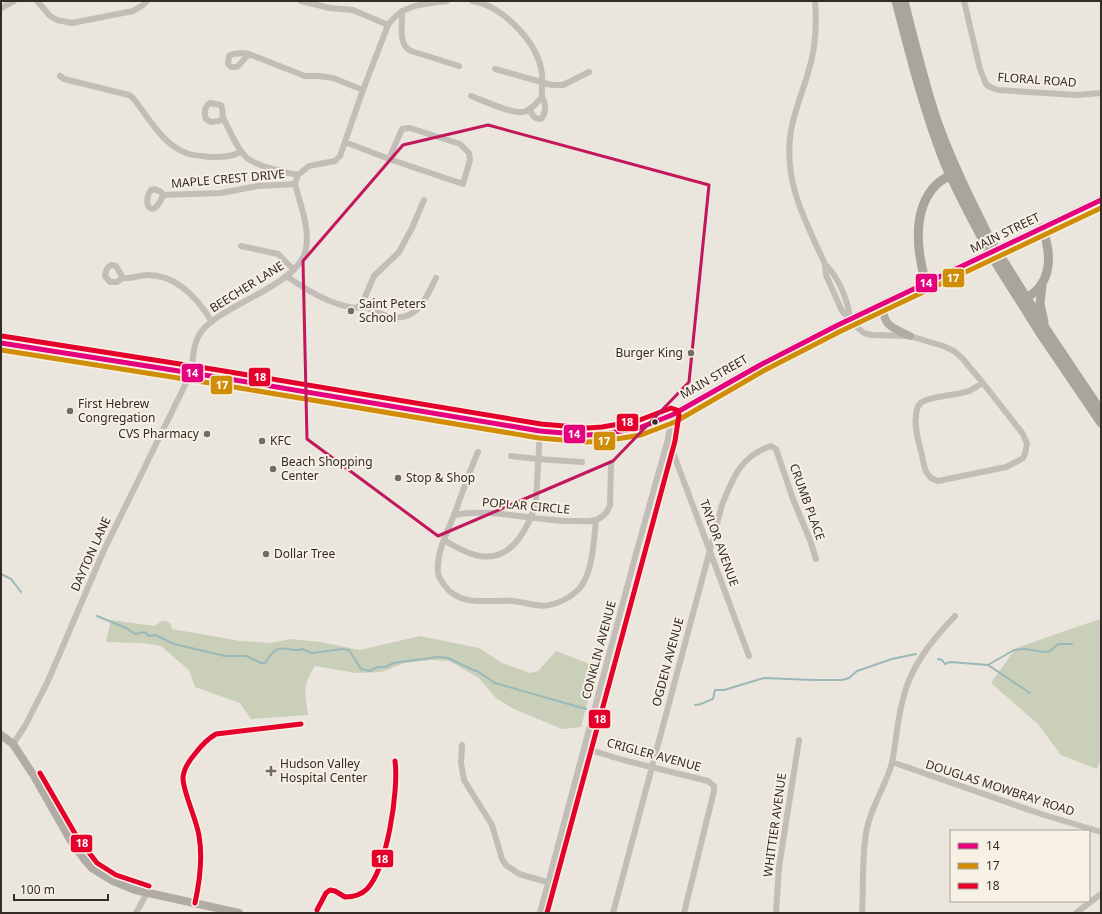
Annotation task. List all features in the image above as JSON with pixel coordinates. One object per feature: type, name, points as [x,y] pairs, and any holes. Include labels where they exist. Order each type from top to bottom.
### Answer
[{"type":"highway","points":[[896,1],[924,106],[950,175],[1042,336],[1101,423]]},
{"type":"highway","points":[[904,1],[921,68],[940,127],[957,171],[989,244]]},
{"type":"highway","points":[[926,283],[918,246],[920,221],[924,205],[932,191],[939,182],[950,175]]},
{"type":"highway","points":[[1042,228],[1048,244],[1049,256],[1048,268],[1043,282],[1040,304],[1042,317],[1048,332]]},
{"type":"highway","points":[[997,259],[1026,298],[1101,411]]},
{"type":"highway","points":[[1026,298],[1035,292],[1043,282]]},
{"type":"main road","name":"MAIN STREET","points":[[1,343],[540,430],[603,434],[639,428],[672,415],[768,361],[850,319],[1101,200]]},
{"type":"main road","points":[[884,303],[883,315],[886,323],[889,326],[910,336]]},
{"type":"main road","points":[[1,735],[13,744],[34,776],[71,841],[84,860],[92,868],[113,881],[147,893],[238,913]]},
{"type":"street","points":[[1,8],[14,1]]},
{"type":"street","points":[[37,1],[50,16],[63,22],[72,23],[133,11],[147,1]]},
{"type":"street","points":[[302,1],[330,8],[353,10],[388,25]]},
{"type":"street","points":[[295,184],[298,175],[309,166],[335,161],[340,156],[388,25],[397,14],[410,4],[447,1]]},
{"type":"street","points":[[472,1],[498,10],[522,34],[537,56],[543,82],[542,96],[545,104],[544,116],[542,119],[534,118],[529,109]]},
{"type":"street","points":[[815,1],[816,9],[813,50],[809,72],[793,122],[790,137],[789,157],[791,178],[796,197],[825,264],[826,275],[842,311],[859,329],[871,336],[910,336],[954,351],[962,358],[982,382],[1023,434],[1027,444],[1023,458],[1006,467],[938,481],[932,480],[924,468],[915,417],[918,406],[921,402],[970,391],[982,382]]},
{"type":"street","name":"FLORAL ROAD","points":[[964,1],[980,69],[986,84],[990,88],[998,90],[1077,95],[1101,93]]},
{"type":"street","points":[[402,11],[403,42],[406,48],[411,51],[459,66]]},
{"type":"street","points":[[249,54],[304,76],[333,78],[363,90]]},
{"type":"street","points":[[495,69],[552,85],[563,86],[589,72]]},
{"type":"street","points":[[60,76],[64,79],[129,95],[172,146],[191,155],[217,157],[230,156],[241,151]]},
{"type":"street","points":[[471,96],[501,108],[516,112],[523,112],[529,109],[542,96]]},
{"type":"street","points":[[223,118],[246,158],[272,170],[298,175]]},
{"type":"street","points":[[346,142],[390,159],[463,184],[470,160],[469,153],[460,144],[410,128],[402,129],[390,159]]},
{"type":"street","name":"MAPLE CREST DRIVE","points":[[163,195],[221,193],[258,186],[295,184]]},
{"type":"street","name":"BEECHER LANE","points":[[191,373],[195,346],[198,336],[202,331],[220,315],[275,284],[294,270],[303,259],[307,248],[307,237],[295,184]]},
{"type":"street","points":[[286,276],[307,290],[335,303],[356,308],[362,304],[374,276],[399,252],[412,228],[424,200]]},
{"type":"street","points":[[241,246],[278,254],[294,270]]},
{"type":"street","points":[[123,278],[148,275],[171,279],[192,296],[212,322]]},
{"type":"street","points":[[362,304],[378,313],[388,316],[398,317],[409,314],[414,312],[422,303],[436,278]]},
{"type":"street","name":"DAYTON LANE","points":[[13,744],[25,726],[45,687],[104,550],[191,373]]},
{"type":"street","name":"CONKLIN AVENUE","points":[[540,913],[547,882],[668,439],[672,415]]},
{"type":"street","points":[[444,540],[459,550],[476,556],[491,557],[513,545],[525,530],[534,511],[540,430]]},
{"type":"street","name":"TAYLOR AVENUE","points":[[668,439],[749,656]]},
{"type":"street","name":"OGDEN AVENUE","points":[[613,913],[722,505],[738,470],[750,457],[764,449],[774,447],[778,453]]},
{"type":"street","points":[[478,452],[444,540],[438,563],[438,575],[448,590],[456,596],[475,602],[509,600],[547,606],[557,603],[571,595],[583,584],[590,562],[596,520],[608,511],[610,505],[611,463]]},
{"type":"street","name":"CRUMB PLACE","points":[[778,453],[793,499],[816,559]]},
{"type":"street","points":[[511,456],[582,462]]},
{"type":"street","name":"POPLAR CIRCLE","points":[[454,515],[476,512],[564,521],[596,520]]},
{"type":"street","points":[[862,913],[864,846],[868,827],[892,762],[902,701],[910,678],[922,656],[938,633],[955,616]]},
{"type":"street","name":"WHITTIER AVENUE","points":[[776,913],[779,867],[799,740]]},
{"type":"street","points":[[462,745],[461,763],[464,780],[492,825],[502,859],[506,865],[519,874],[547,882]]},
{"type":"street","name":"CRIGLER AVENUE","points":[[584,748],[623,760],[708,781],[714,786],[684,913]]},
{"type":"street","name":"DOUGLAS MOWBRAY ROAD","points":[[892,762],[1040,814],[1101,832]]},
{"type":"street","points":[[136,913],[147,893]]},
{"type":"street","points":[[1076,913],[1101,894]]},
{"type":"highlighted area","points":[[488,125],[709,185],[689,382],[613,461],[438,536],[307,439],[303,261],[403,145]]},
{"type":"green space","points":[[111,620],[155,626],[161,621],[166,621],[171,624],[172,629],[240,641],[270,643],[291,639],[321,642],[360,650],[420,636],[479,648],[502,663],[530,673],[538,671],[556,651],[597,667],[581,727],[562,729],[512,708],[496,698],[479,678],[449,661],[431,660],[404,663],[382,672],[356,673],[315,666],[306,684],[308,715],[251,719],[240,703],[195,687],[189,670],[161,646],[143,643],[106,642]]},
{"type":"green space","points":[[1097,620],[1101,620],[1101,758],[1097,769],[1061,755],[1038,724],[991,683],[1016,648]]},
{"type":"waterway","points":[[1,574],[11,579],[21,592]]},
{"type":"waterway","points":[[97,616],[126,628],[135,634],[145,632],[149,636],[155,635],[174,644],[225,656],[246,656],[261,663],[265,663],[275,651],[282,648],[295,650],[302,649],[312,653],[343,649],[349,650],[361,669],[370,671],[378,667],[385,667],[394,663],[437,657],[448,658],[477,671],[495,683],[586,709]]},
{"type":"waterway","points":[[988,665],[1014,650],[1025,649],[1044,652],[1050,651],[1058,644],[1072,644]]},
{"type":"waterway","points":[[695,705],[713,699],[715,690],[724,690],[764,678],[842,680],[849,678],[857,671],[892,659],[916,654]]},
{"type":"waterway","points":[[938,659],[942,660],[945,664],[950,662],[988,665],[1030,693]]},
{"type":"transit line","name":"14","points":[[1,343],[217,377],[540,431],[587,435],[603,434],[639,428],[672,415],[762,364],[838,325],[1101,200]]},
{"type":"transit line","name":"17","points":[[1,350],[539,438],[587,442],[604,441],[641,435],[675,422],[765,370],[841,331],[1101,208]]},
{"type":"transit line","name":"18","points":[[2,336],[218,370],[541,424],[587,428],[602,427],[637,421],[671,408],[677,410],[679,415],[675,441],[547,913]]},
{"type":"transit line","name":"18","points":[[195,903],[200,877],[201,853],[198,829],[183,783],[183,777],[189,762],[204,743],[216,734],[301,724]]},
{"type":"transit line","name":"18","points":[[317,910],[326,893],[330,890],[335,891],[345,897],[354,896],[365,891],[374,879],[386,847],[390,828],[395,790],[395,761]]},
{"type":"transit line","name":"18","points":[[40,773],[77,837],[97,863],[116,875],[149,886]]},
{"type":"place","name":"Saint Peters School","points":[[351,311]]},
{"type":"place","name":"Burger King","points":[[691,353]]},
{"type":"place","name":"First Hebrew Congregation","points":[[70,411]]},
{"type":"place","name":"CVS Pharmacy","points":[[207,434]]},
{"type":"place","name":"KFC","points":[[262,441]]},
{"type":"place","name":"Beach Shopping Center","points":[[273,469]]},
{"type":"place","name":"Stop & Shop","points":[[398,478]]},
{"type":"place","name":"Dollar Tree","points":[[266,554]]},
{"type":"place","name":"Hudson Valley Hospital Center","points":[[271,771]]}]
